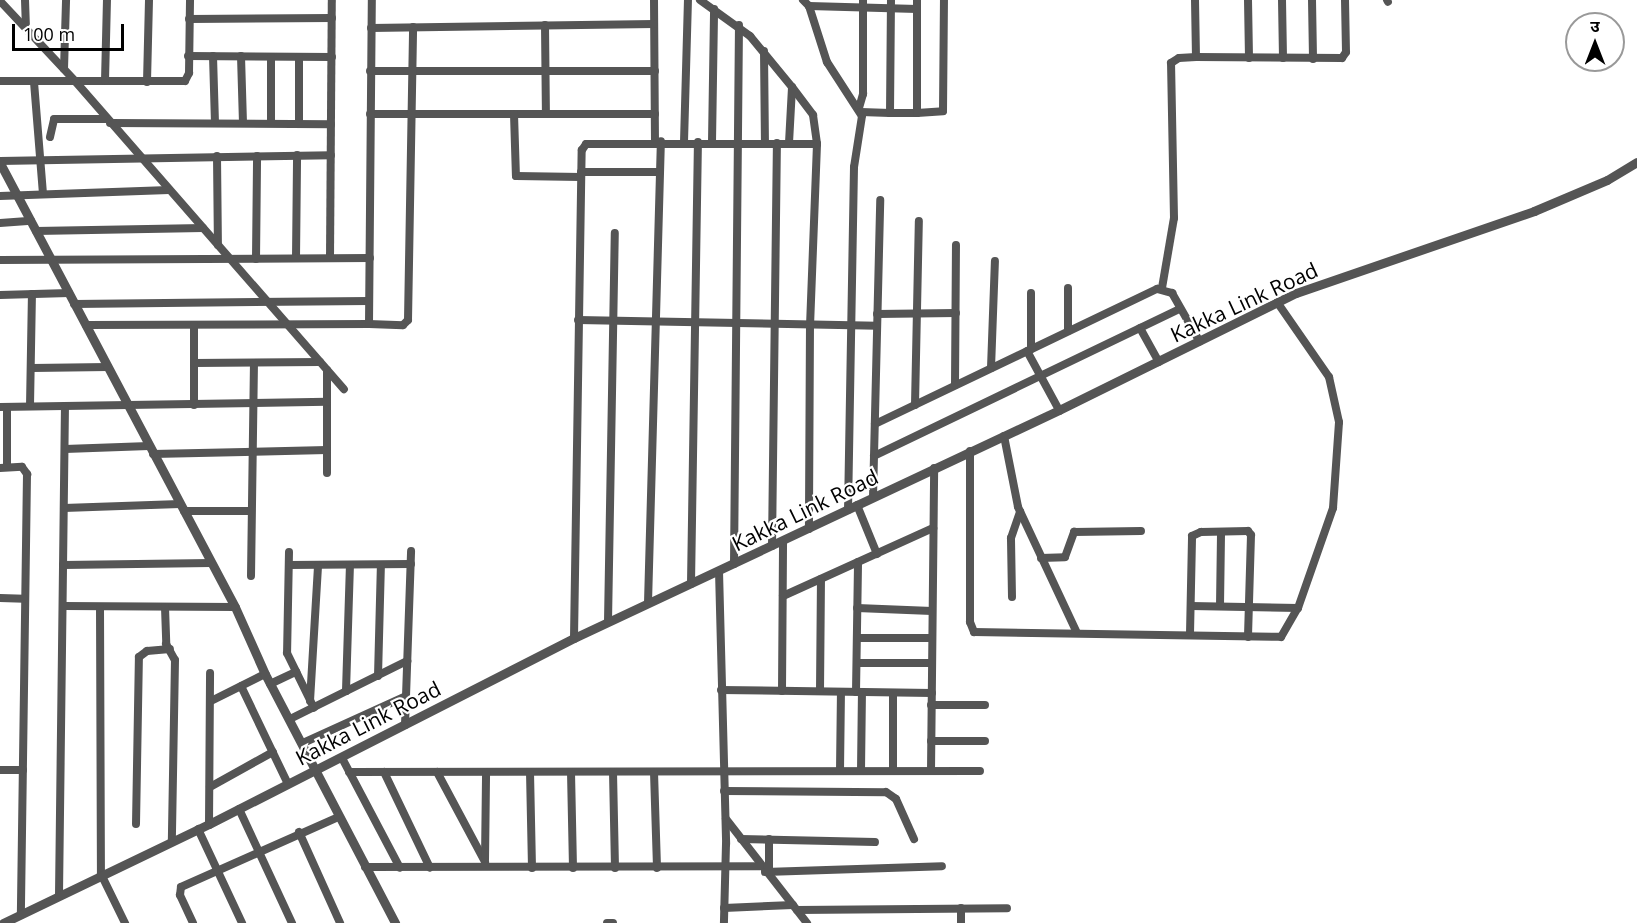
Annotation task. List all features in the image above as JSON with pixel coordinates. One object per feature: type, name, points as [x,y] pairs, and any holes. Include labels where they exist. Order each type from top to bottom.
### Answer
[{"type":"street","points":[[26,0],[26,28]]},
{"type":"street","points":[[64,69],[66,0]]},
{"type":"street","points":[[105,81],[107,0]]},
{"type":"street","points":[[147,82],[149,0]]},
{"type":"street","points":[[0,81],[185,81],[190,0]]},
{"type":"street","points":[[330,258],[332,0]]},
{"type":"street","points":[[369,324],[372,0]]},
{"type":"street","points":[[648,603],[660,172],[655,114],[654,0]]},
{"type":"street","points":[[684,142],[688,0]]},
{"type":"street","points":[[700,0],[739,25],[764,51],[813,115],[816,144],[810,324],[809,529]]},
{"type":"street","points":[[917,113],[917,4],[806,3],[827,62],[860,110],[917,113],[943,111],[944,0]]},
{"type":"street","points":[[1195,0],[1196,57]]},
{"type":"street","points":[[1248,0],[1250,58]]},
{"type":"street","points":[[1282,0],[1283,58]]},
{"type":"street","points":[[1312,0],[1313,58]]},
{"type":"street","points":[[1162,288],[1174,218],[1169,69],[1173,60],[1196,57],[1345,56],[1345,0]]},
{"type":"street","points":[[0,1],[75,81],[202,228],[290,324],[344,389]]},
{"type":"street","points":[[863,4],[863,94],[854,168],[849,325],[852,508],[877,554]]},
{"type":"street","points":[[890,113],[891,4]]},
{"type":"street","points":[[712,142],[714,9]]},
{"type":"street","points":[[189,19],[332,18]]},
{"type":"street","points":[[371,28],[654,24]]},
{"type":"street","points":[[544,25],[546,114]]},
{"type":"street","points":[[734,564],[739,25]]},
{"type":"street","points":[[86,325],[403,325],[408,320],[413,27]]},
{"type":"street","points":[[764,51],[765,143]]},
{"type":"street","points":[[188,56],[332,57]]},
{"type":"street","points":[[213,56],[215,123]]},
{"type":"street","points":[[241,56],[243,123]]},
{"type":"street","points":[[271,57],[271,123]]},
{"type":"street","points":[[298,57],[299,123]]},
{"type":"street","points":[[370,71],[655,71]]},
{"type":"street","points":[[34,82],[42,193]]},
{"type":"street","points":[[789,143],[792,87]]},
{"type":"street","points":[[370,114],[655,114]]},
{"type":"street","points":[[514,114],[516,176],[660,172]]},
{"type":"street","points":[[50,137],[54,119],[331,124]]},
{"type":"street","points":[[574,638],[582,150],[586,144],[658,141],[816,144]]},
{"type":"street","points":[[691,584],[693,322],[698,142]]},
{"type":"street","points":[[772,546],[777,143]]},
{"type":"street","points":[[296,258],[297,155]]},
{"type":"street","points":[[331,155],[140,157],[0,162],[235,607],[270,684],[318,770],[338,817],[395,923]]},
{"type":"street","points":[[217,156],[218,245]]},
{"type":"street","points":[[256,258],[257,156]]},
{"type":"street","name":"Kakka Link Road","points":[[3,923],[318,770],[574,638],[1059,410],[1277,302],[1534,211],[1607,180],[1637,162]]},
{"type":"street","points":[[0,196],[169,190]]},
{"type":"street","points":[[873,497],[880,200]]},
{"type":"street","points":[[915,405],[919,220]]},
{"type":"street","points":[[0,223],[31,221]]},
{"type":"street","points":[[36,231],[202,228]]},
{"type":"street","points":[[609,622],[615,232]]},
{"type":"street","points":[[955,385],[956,245]]},
{"type":"street","points":[[0,260],[370,258]]},
{"type":"street","points":[[991,368],[995,261]]},
{"type":"street","points":[[1068,288],[1068,331]]},
{"type":"street","points":[[1162,288],[1172,293],[1200,342]]},
{"type":"street","points":[[874,424],[1162,288]]},
{"type":"street","points":[[0,295],[69,293]]},
{"type":"street","points":[[1031,293],[1029,350],[1059,410]]},
{"type":"street","points":[[30,406],[32,294]]},
{"type":"street","points":[[74,304],[369,301]]},
{"type":"street","points":[[970,451],[971,630],[1281,637],[1298,608],[1335,502],[1339,422],[1329,377],[1277,302]]},
{"type":"street","points":[[874,456],[1180,309]]},
{"type":"street","points":[[877,314],[956,313]]},
{"type":"street","points":[[578,320],[877,326]]},
{"type":"street","points":[[194,325],[194,405]]},
{"type":"street","points":[[1140,328],[1159,362]]},
{"type":"street","points":[[194,363],[321,362]]},
{"type":"street","points":[[251,576],[254,363]]},
{"type":"street","points":[[32,368],[108,367]]},
{"type":"street","points":[[327,370],[327,473]]},
{"type":"street","points":[[21,915],[27,474],[24,468],[3,468],[4,407],[327,402]]},
{"type":"street","points":[[59,895],[65,406]]},
{"type":"street","points":[[1004,436],[1020,512],[1077,633]]},
{"type":"street","points":[[64,449],[252,452],[327,450]]},
{"type":"street","points":[[931,771],[933,468]]},
{"type":"street","points":[[64,508],[182,508],[251,511]]},
{"type":"street","points":[[1012,597],[1011,538],[1020,512]]},
{"type":"street","points":[[783,596],[933,528]]},
{"type":"street","points":[[1041,558],[1065,557],[1069,536],[1074,532],[1141,531]]},
{"type":"street","points":[[1190,634],[1192,536],[1221,532],[1251,534],[1248,637]]},
{"type":"street","points":[[1220,606],[1221,532]]},
{"type":"street","points":[[782,691],[783,541]]},
{"type":"street","points":[[405,725],[411,551]]},
{"type":"street","points":[[289,552],[286,647],[312,704]]},
{"type":"street","points":[[858,562],[856,663],[861,771]]},
{"type":"street","points":[[63,565],[211,563]]},
{"type":"street","points":[[289,565],[411,564]]},
{"type":"street","points":[[312,704],[318,565]]},
{"type":"street","points":[[346,692],[350,565]]},
{"type":"street","points":[[378,676],[381,565]]},
{"type":"street","points":[[719,571],[726,819],[724,923]]},
{"type":"street","points":[[820,692],[821,579]]},
{"type":"street","points":[[0,598],[24,599]]},
{"type":"street","points":[[63,606],[235,607]]},
{"type":"street","points":[[1191,606],[1298,608]]},
{"type":"street","points":[[100,607],[101,874],[125,923]]},
{"type":"street","points":[[165,607],[170,649],[175,660],[172,840]]},
{"type":"street","points":[[857,608],[932,611]]},
{"type":"street","points":[[857,638],[932,638]]},
{"type":"street","points":[[136,824],[139,657],[147,651],[170,649]]},
{"type":"street","points":[[290,719],[312,704],[346,692],[407,661]]},
{"type":"street","points":[[856,663],[932,663]]},
{"type":"street","points":[[270,684],[296,672]]},
{"type":"street","points":[[209,824],[210,673]]},
{"type":"street","points":[[211,701],[265,674]]},
{"type":"street","points":[[241,686],[288,784]]},
{"type":"street","points":[[721,690],[932,693]]},
{"type":"street","points":[[840,771],[841,692]]},
{"type":"street","points":[[893,693],[893,771]]},
{"type":"street","points":[[303,743],[406,696]]},
{"type":"street","points":[[932,705],[984,705]]},
{"type":"street","points":[[931,741],[985,741]]},
{"type":"street","points":[[210,788],[273,752]]},
{"type":"street","points":[[342,758],[400,868]]},
{"type":"street","points":[[0,770],[23,770]]},
{"type":"street","points":[[349,772],[980,771]]},
{"type":"street","points":[[384,772],[429,868]]},
{"type":"street","points":[[437,772],[485,865]]},
{"type":"street","points":[[485,865],[486,772]]},
{"type":"street","points":[[530,772],[532,868]]},
{"type":"street","points":[[571,772],[573,868]]},
{"type":"street","points":[[613,772],[615,868]]},
{"type":"street","points":[[654,772],[657,868]]},
{"type":"street","points":[[724,791],[886,792],[896,799],[914,839]]},
{"type":"street","points":[[239,809],[292,923]]},
{"type":"street","points":[[193,923],[180,889],[217,869],[338,817]]},
{"type":"street","points":[[726,819],[807,923]]},
{"type":"street","points":[[198,829],[242,923]]},
{"type":"street","points":[[299,832],[340,923]]},
{"type":"street","points":[[741,838],[875,842]]},
{"type":"street","points":[[765,870],[770,839]]},
{"type":"street","points":[[366,867],[429,868],[485,865],[532,868],[765,870],[942,866]]},
{"type":"street","points":[[724,908],[1007,908]]},
{"type":"street","points":[[961,908],[962,923]]},
{"type":"street","points":[[607,923],[613,923]]}]
